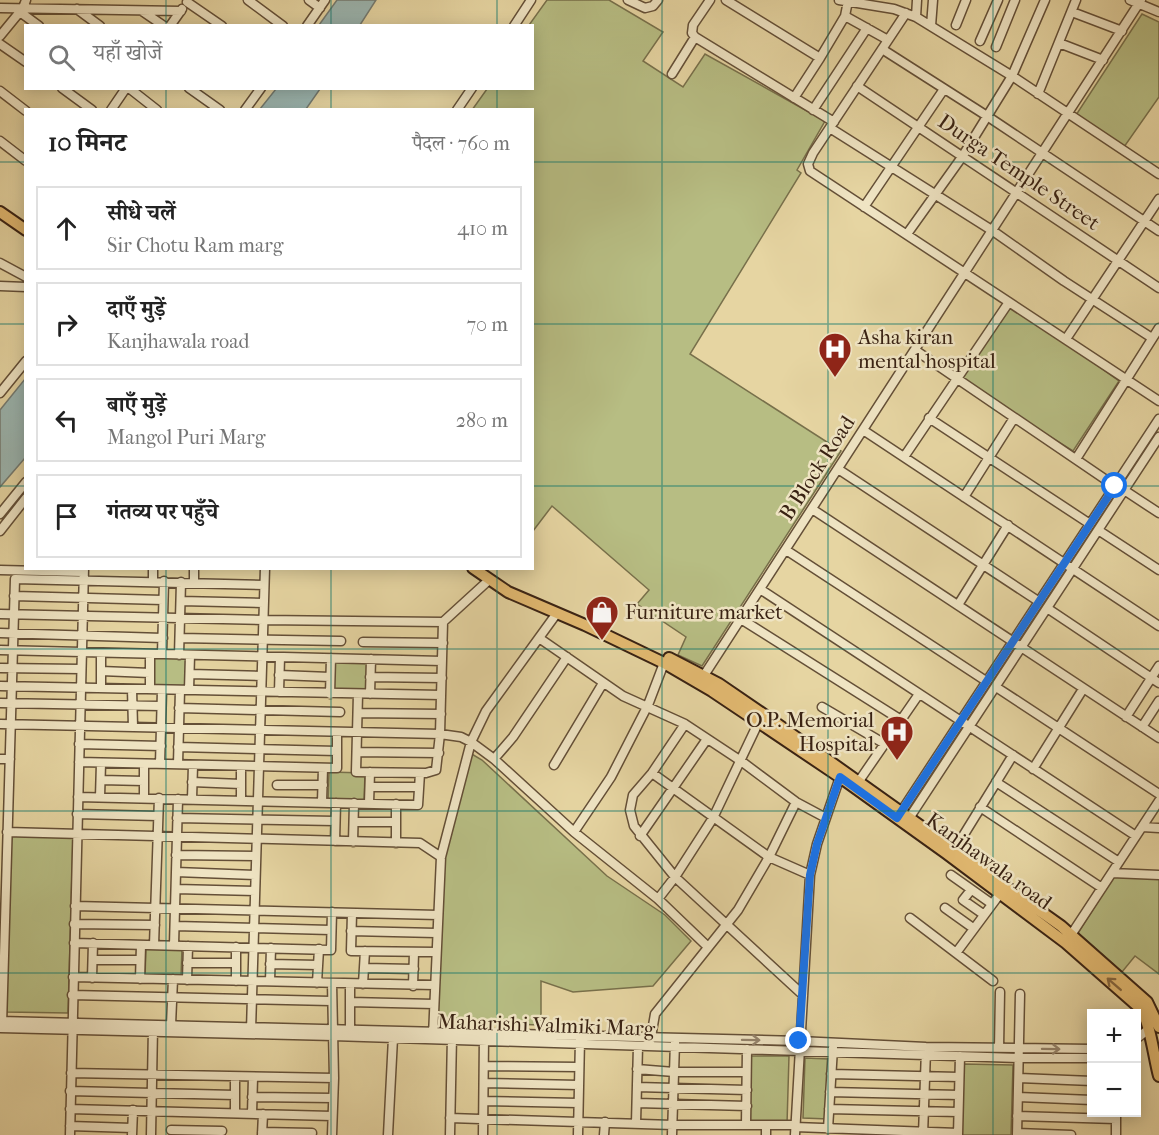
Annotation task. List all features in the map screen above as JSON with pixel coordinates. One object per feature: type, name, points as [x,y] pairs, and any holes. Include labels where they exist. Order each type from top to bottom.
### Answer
[{"type":"main road","points":[[0,212],[24,233]]},
{"type":"main road","points":[[0,220],[24,233]]},
{"type":"main road","name":"Kanjhawala road","points":[[476,570],[508,592],[702,680],[719,684],[760,718],[840,777],[954,849],[1140,1008],[1156,1027]]},
{"type":"main road","name":"Kanjhawala road","points":[[488,570],[511,585],[664,655],[702,680]]},
{"type":"main road","name":"Kanjhawala road","points":[[760,718],[859,781],[904,818],[1003,890],[1071,935],[1147,1002],[1156,1027]]},
{"type":"main road","points":[[1156,1027],[1153,1055],[1159,1076]]},
{"type":"street","points":[[248,0],[280,24]]},
{"type":"street","points":[[308,24],[322,4],[309,0]]},
{"type":"street","points":[[515,24],[531,0]]},
{"type":"street","points":[[628,0],[645,8],[653,6],[658,0]]},
{"type":"street","points":[[710,0],[693,25],[692,33],[695,37],[813,110],[892,166],[1152,338]]},
{"type":"street","points":[[726,0],[820,58]]},
{"type":"street","points":[[839,0],[895,5],[1012,76],[1159,174]]},
{"type":"street","points":[[916,17],[917,0]]},
{"type":"street","points":[[931,26],[933,0]]},
{"type":"street","points":[[956,25],[966,0]]},
{"type":"street","points":[[980,41],[998,0]]},
{"type":"street","points":[[996,47],[1015,0]]},
{"type":"street","points":[[906,234],[962,157],[1012,76],[1044,0]]},
{"type":"street","points":[[1038,94],[1076,0]]},
{"type":"street","points":[[1130,0],[1159,10]]},
{"type":"street","points":[[171,24],[188,1],[219,24]]},
{"type":"street","points":[[794,98],[845,16],[849,2]]},
{"type":"street","name":"B Block Road","points":[[702,680],[1140,2]]},
{"type":"street","points":[[23,7],[37,24]]},
{"type":"street","points":[[0,36],[23,7]]},
{"type":"street","points":[[0,8],[181,11]]},
{"type":"street","points":[[77,9],[97,24]]},
{"type":"street","points":[[140,10],[161,24]]},
{"type":"street","points":[[1072,12],[1122,31]]},
{"type":"street","points":[[906,13],[813,153],[807,164],[810,171],[1159,401]]},
{"type":"street","points":[[845,16],[888,40]]},
{"type":"street","points":[[813,110],[867,28]]},
{"type":"street","points":[[672,74],[695,37]]},
{"type":"street","points":[[1059,43],[1103,60]]},
{"type":"street","points":[[0,44],[24,62]]},
{"type":"street","points":[[882,49],[1159,231]]},
{"type":"street","name":"Durga Temple Street","points":[[857,86],[1159,288]]},
{"type":"street","points":[[864,207],[944,89]]},
{"type":"street","points":[[65,90],[89,108]]},
{"type":"street","points":[[112,108],[126,90]]},
{"type":"street","points":[[130,90],[154,108]]},
{"type":"street","points":[[192,90],[217,108]]},
{"type":"street","points":[[246,108],[257,90]]},
{"type":"street","points":[[458,108],[471,90]]},
{"type":"street","points":[[0,91],[24,109]]},
{"type":"street","points":[[0,141],[24,159]]},
{"type":"street","points":[[1066,339],[1159,199]]},
{"type":"street","points":[[0,263],[24,276]]},
{"type":"street","points":[[0,286],[24,287]]},
{"type":"street","points":[[903,457],[1009,302]]},
{"type":"street","points":[[1076,459],[1159,328]]},
{"type":"street","points":[[915,350],[1115,486]]},
{"type":"street","points":[[0,393],[3,383],[24,363]]},
{"type":"street","points":[[929,418],[1090,524]]},
{"type":"street","points":[[964,497],[1014,418]]},
{"type":"street","points":[[904,818],[996,687],[1158,439],[1156,427]]},
{"type":"street","points":[[904,818],[960,721],[1156,427]]},
{"type":"street","points":[[863,430],[1158,624]]},
{"type":"street","points":[[838,469],[1038,601]]},
{"type":"street","points":[[0,531],[3,517],[24,485]]},
{"type":"street","points":[[1124,490],[1159,513]]},
{"type":"street","points":[[3,517],[24,500]]},
{"type":"street","points":[[812,509],[1159,738]]},
{"type":"street","points":[[958,605],[1008,525]]},
{"type":"street","points":[[1098,530],[1159,570]]},
{"type":"street","points":[[786,550],[986,681]]},
{"type":"street","points":[[0,570],[83,573],[153,581],[264,585]]},
{"type":"street","points":[[153,570],[153,581]]},
{"type":"street","points":[[194,570],[194,582]]},
{"type":"street","points":[[251,1030],[264,570]]},
{"type":"street","points":[[1,1024],[5,759],[10,742],[11,724],[15,579],[83,573]]},
{"type":"street","points":[[83,573],[70,1130],[132,1132],[132,1110]]},
{"type":"street","points":[[0,614],[263,621],[443,622],[489,580]]},
{"type":"street","points":[[162,654],[164,581]]},
{"type":"street","points":[[179,655],[181,582]]},
{"type":"street","points":[[760,590],[1136,836]]},
{"type":"street","points":[[14,596],[163,600]]},
{"type":"street","points":[[180,601],[263,603]]},
{"type":"street","points":[[1047,608],[1155,680]]},
{"type":"street","points":[[433,1035],[441,857],[471,742],[486,711],[557,613]]},
{"type":"street","points":[[741,619],[901,720]]},
{"type":"street","points":[[358,694],[356,772],[420,773],[436,770],[441,714],[443,622]]},
{"type":"street","points":[[0,633],[163,638]]},
{"type":"street","points":[[180,638],[341,641]]},
{"type":"street","points":[[539,638],[623,696],[648,705],[685,724],[741,761],[796,802],[826,818]]},
{"type":"street","points":[[363,642],[443,643]]},
{"type":"street","points":[[0,650],[442,661]]},
{"type":"street","points":[[101,653],[101,688]]},
{"type":"street","points":[[150,654],[150,689]]},
{"type":"street","points":[[178,764],[179,708],[190,674],[190,655]]},
{"type":"street","points":[[279,692],[280,657]]},
{"type":"street","points":[[494,759],[513,737],[567,657]]},
{"type":"street","points":[[330,693],[331,658]]},
{"type":"street","points":[[370,694],[371,659]]},
{"type":"street","points":[[574,832],[611,777],[648,705],[664,663]]},
{"type":"street","points":[[1126,717],[1155,680],[1159,666]]},
{"type":"street","points":[[0,668],[81,669]]},
{"type":"street","points":[[101,671],[150,673]]},
{"type":"street","points":[[190,674],[261,676]]},
{"type":"street","points":[[279,675],[330,677]]},
{"type":"street","points":[[370,676],[442,678]]},
{"type":"street","points":[[554,765],[603,683]]},
{"type":"street","points":[[0,686],[441,695]]},
{"type":"street","points":[[996,687],[1159,794]]},
{"type":"street","points":[[132,689],[133,727]]},
{"type":"street","points":[[1033,769],[1083,689]]},
{"type":"street","points":[[160,764],[162,690]]},
{"type":"street","points":[[859,781],[919,694]]},
{"type":"street","points":[[1142,727],[1159,701]]},
{"type":"street","points":[[0,703],[161,706]]},
{"type":"street","points":[[822,707],[885,744]]},
{"type":"street","points":[[179,708],[340,712]]},
{"type":"street","points":[[358,713],[441,714]]},
{"type":"street","points":[[658,898],[675,877],[713,818],[760,718]]},
{"type":"street","points":[[0,724],[440,734],[461,737],[494,759],[574,832],[658,898],[708,947]]},
{"type":"street","points":[[685,724],[652,773],[633,795],[630,801],[630,818],[640,836],[675,877],[803,995]]},
{"type":"street","points":[[79,762],[336,768],[337,732]]},
{"type":"street","points":[[640,836],[707,738]]},
{"type":"street","points":[[0,741],[10,742]]},
{"type":"street","points":[[79,744],[161,746]]},
{"type":"street","points":[[178,747],[337,751]]},
{"type":"street","points":[[357,752],[439,753]]},
{"type":"street","points":[[954,849],[1012,755]]},
{"type":"street","points":[[100,797],[101,763]]},
{"type":"street","points":[[144,764],[144,798]]},
{"type":"street","points":[[192,799],[193,765]]},
{"type":"street","points":[[241,766],[242,800]]},
{"type":"street","points":[[322,802],[323,768]]},
{"type":"street","points":[[369,803],[370,772]]},
{"type":"street","points":[[78,796],[418,805],[420,773]]},
{"type":"street","points":[[652,773],[671,789],[769,857],[810,875]]},
{"type":"street","points":[[795,1129],[810,875],[840,777]]},
{"type":"street","points":[[101,780],[144,781]]},
{"type":"street","points":[[192,782],[241,784]]},
{"type":"street","points":[[996,782],[1119,862]]},
{"type":"street","points":[[277,785],[323,785]]},
{"type":"street","points":[[370,787],[419,788]]},
{"type":"street","points":[[154,945],[159,798]]},
{"type":"street","points":[[174,945],[178,799]]},
{"type":"street","points":[[1071,935],[1159,801]]},
{"type":"street","points":[[335,841],[336,802]]},
{"type":"street","points":[[650,1042],[655,1014],[738,910],[769,857],[796,802]]},
{"type":"street","points":[[353,842],[354,803]]},
{"type":"street","points":[[396,804],[396,843]]},
{"type":"street","points":[[980,807],[1102,888]]},
{"type":"street","points":[[77,814],[158,816]]},
{"type":"street","points":[[177,818],[335,821]]},
{"type":"street","points":[[354,822],[396,822]]},
{"type":"street","points":[[1142,827],[1159,828]]},
{"type":"street","points":[[5,830],[256,840],[420,843],[441,857]]},
{"type":"street","points":[[176,855],[256,856]]},
{"type":"street","points":[[176,872],[255,875]]},
{"type":"street","points":[[1112,873],[1159,875]]},
{"type":"street","points":[[951,875],[992,904]]},
{"type":"street","points":[[176,889],[255,891]]},
{"type":"street","points":[[971,890],[963,900],[983,915]]},
{"type":"street","points":[[956,953],[1003,890]]},
{"type":"street","points":[[75,906],[438,915]]},
{"type":"street","points":[[945,908],[973,928]]},
{"type":"street","points":[[74,943],[331,950],[332,912]]},
{"type":"street","points":[[352,913],[351,951],[436,952]]},
{"type":"street","points":[[910,918],[993,981]]},
{"type":"street","points":[[74,924],[155,925]]},
{"type":"street","points":[[175,926],[332,930]]},
{"type":"street","points":[[351,931],[436,933]]},
{"type":"street","points":[[92,978],[93,943]]},
{"type":"street","points":[[140,979],[141,945]]},
{"type":"street","points":[[187,980],[188,946]]},
{"type":"street","points":[[236,947],[236,981]]},
{"type":"street","points":[[270,981],[271,948]]},
{"type":"street","points":[[317,983],[319,949]]},
{"type":"street","points":[[363,984],[365,951]]},
{"type":"street","points":[[413,986],[414,952]]},
{"type":"street","points":[[93,960],[140,960]]},
{"type":"street","points":[[187,963],[236,963]]},
{"type":"street","points":[[270,964],[318,965]]},
{"type":"street","points":[[364,968],[414,969]]},
{"type":"street","points":[[73,977],[434,986]]},
{"type":"street","points":[[171,1025],[173,980]]},
{"type":"street","points":[[332,983],[332,1135]]},
{"type":"street","points":[[350,984],[350,1033]]},
{"type":"street","points":[[999,1048],[1000,993]]},
{"type":"street","points":[[1020,994],[1017,1134],[1071,1135]]},
{"type":"street","points":[[72,995],[331,1001]]},
{"type":"street","points":[[350,1002],[434,1004]]},
{"type":"street","name":"Maharishi Valmiki Marg","points":[[1,1024],[833,1047],[982,1052],[1019,1058],[1087,1058]]},
{"type":"street","name":"Maharishi Valmiki Marg","points":[[154,1028],[171,1025],[251,1030]]},
{"type":"street","points":[[1141,1037],[1156,1027]]},
{"type":"street","points":[[151,1135],[154,1028]]},
{"type":"street","name":"Maharishi Valmiki Marg","points":[[350,1033],[393,1038],[433,1035]]},
{"type":"street","points":[[450,1135],[452,1036]]},
{"type":"street","points":[[483,1135],[484,1037]]},
{"type":"street","points":[[388,1135],[393,1038]]},
{"type":"street","points":[[578,1135],[580,1040]]},
{"type":"street","name":"Maharishi Valmiki Marg","points":[[580,1040],[638,1046],[650,1042]]},
{"type":"street","points":[[672,1135],[675,1043]]},
{"type":"street","name":"Maharishi Valmiki Marg","points":[[675,1043],[747,1049],[799,1046]]},
{"type":"street","points":[[636,1123],[638,1046]]},
{"type":"street","points":[[828,1129],[833,1047]]},
{"type":"street","name":"Maharishi Valmiki Marg","points":[[926,1051],[960,1056],[999,1048],[1087,1049]]},
{"type":"street","points":[[747,1049],[747,1125]]},
{"type":"street","points":[[923,1134],[926,1051]]},
{"type":"street","points":[[450,1119],[766,1125],[849,1132],[958,1134],[960,1056]]},
{"type":"street","points":[[484,1066],[579,1067]]},
{"type":"street","points":[[638,1069],[674,1072],[746,1072]]},
{"type":"street","points":[[71,1073],[333,1078]]},
{"type":"street","points":[[831,1074],[959,1077]]},
{"type":"street","points":[[235,1077],[235,1113]]},
{"type":"street","points":[[252,1114],[253,1077]]},
{"type":"street","points":[[1019,1078],[1087,1081]]},
{"type":"street","points":[[484,1083],[579,1085]]},
{"type":"street","points":[[637,1087],[747,1090]]},
{"type":"street","points":[[70,1091],[235,1095]]},
{"type":"street","points":[[830,1092],[959,1095]]},
{"type":"street","points":[[252,1097],[333,1098]]},
{"type":"street","points":[[1018,1097],[1087,1100]]},
{"type":"street","points":[[484,1101],[578,1103]]},
{"type":"street","points":[[637,1103],[747,1107]]},
{"type":"street","points":[[70,1109],[333,1116]]},
{"type":"street","points":[[829,1109],[958,1112]]},
{"type":"street","points":[[172,1112],[171,1132],[222,1133],[222,1113]]},
{"type":"street","points":[[263,1114],[262,1134],[312,1134],[312,1116]]},
{"type":"street","points":[[1017,1116],[1087,1116]]},
{"type":"street","points":[[1116,1117],[1116,1135]]},
{"type":"street","points":[[604,1135],[605,1122]]},
{"type":"street","points":[[766,1125],[766,1135]]},
{"type":"green space","points":[[547,0],[609,0],[663,32],[643,61],[683,87],[705,54],[825,121],[797,170],[801,173],[690,354],[841,451],[702,666],[678,655],[686,637],[637,604],[649,590],[552,506],[534,530],[534,108],[473,108],[486,90],[534,90],[534,24],[530,24]]},
{"type":"green space","points":[[1142,14],[1159,22],[1159,97],[1124,147],[1076,115]]},
{"type":"green space","points":[[1009,302],[1119,381],[1073,451],[956,378]]},
{"type":"green space","points":[[152,657],[189,658],[188,688],[152,687]]},
{"type":"green space","points":[[333,661],[369,662],[368,692],[332,691]]},
{"type":"green space","points":[[470,753],[482,760],[607,876],[665,915],[691,941],[653,986],[573,992],[541,981],[541,1025],[438,1022],[441,864]]},
{"type":"green space","points":[[329,772],[365,773],[364,803],[328,802]]},
{"type":"green space","points":[[11,835],[73,837],[68,1013],[6,1012]]},
{"type":"green space","points":[[1114,876],[1159,879],[1159,974],[1135,956],[1122,972],[1078,933]]},
{"type":"green space","points":[[146,947],[182,948],[181,977],[145,977]]},
{"type":"green space","points":[[750,1056],[789,1056],[787,1124],[748,1123]]},
{"type":"green space","points":[[805,1058],[829,1059],[828,1119],[803,1118]]},
{"type":"green space","points":[[963,1064],[1013,1065],[1011,1135],[961,1135]]},
{"type":"water","points":[[337,0],[376,0],[361,24],[320,24]]},
{"type":"water","points":[[275,90],[319,90],[307,108],[261,108]]},
{"type":"water","points":[[24,380],[24,459],[0,487],[0,410]]},
{"type":"place","name":"Asha kiran mental hospital","points":[[835,378]]},
{"type":"place","name":"Furniture market","points":[[602,641]]},
{"type":"place","name":"O.P. Memorial Hospital","points":[[897,761]]},
{"type":"route","points":[[799,1041],[810,875],[817,844],[840,777],[897,818],[1115,486]]}]
